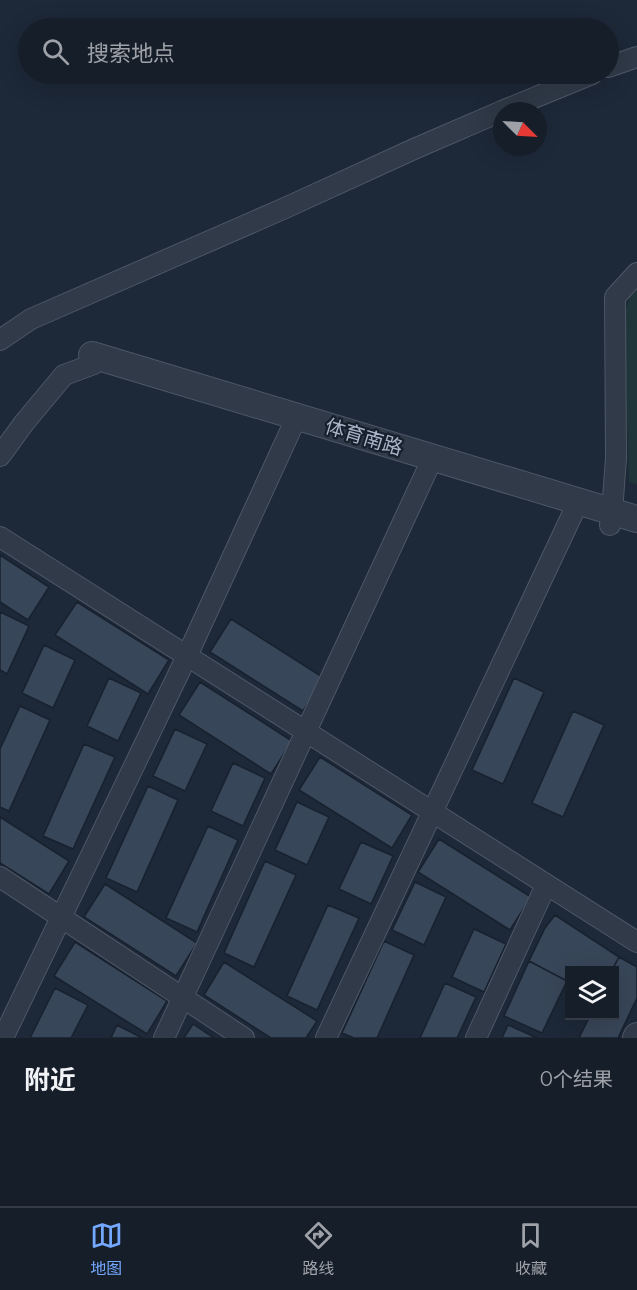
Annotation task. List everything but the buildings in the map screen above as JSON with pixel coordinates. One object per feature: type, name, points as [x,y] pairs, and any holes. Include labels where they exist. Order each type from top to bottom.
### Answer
[{"type":"street","points":[[619,64],[637,57]]},
{"type":"street","points":[[524,102],[568,84]]},
{"type":"street","points":[[0,339],[32,319],[493,115]]},
{"type":"street","points":[[611,518],[616,458],[615,297],[637,273]]},
{"type":"street","points":[[0,446],[60,370],[93,359]]},
{"type":"street","points":[[0,456],[64,375],[93,359]]},
{"type":"street","name":"体育南路","points":[[93,359],[611,518],[637,534]]},
{"type":"street","name":"体育南路","points":[[93,359],[573,513],[637,519]]},
{"type":"street","points":[[3,1038],[187,656],[293,425]]},
{"type":"street","points":[[164,1038],[428,468]]},
{"type":"street","points":[[326,1038],[573,513]]},
{"type":"street","points":[[0,537],[637,942]]},
{"type":"street","points":[[0,877],[244,1038]]},
{"type":"street","points":[[476,1038],[546,885]]},
{"type":"green space","points":[[637,284],[637,485],[629,482],[624,318],[631,290]]}]
